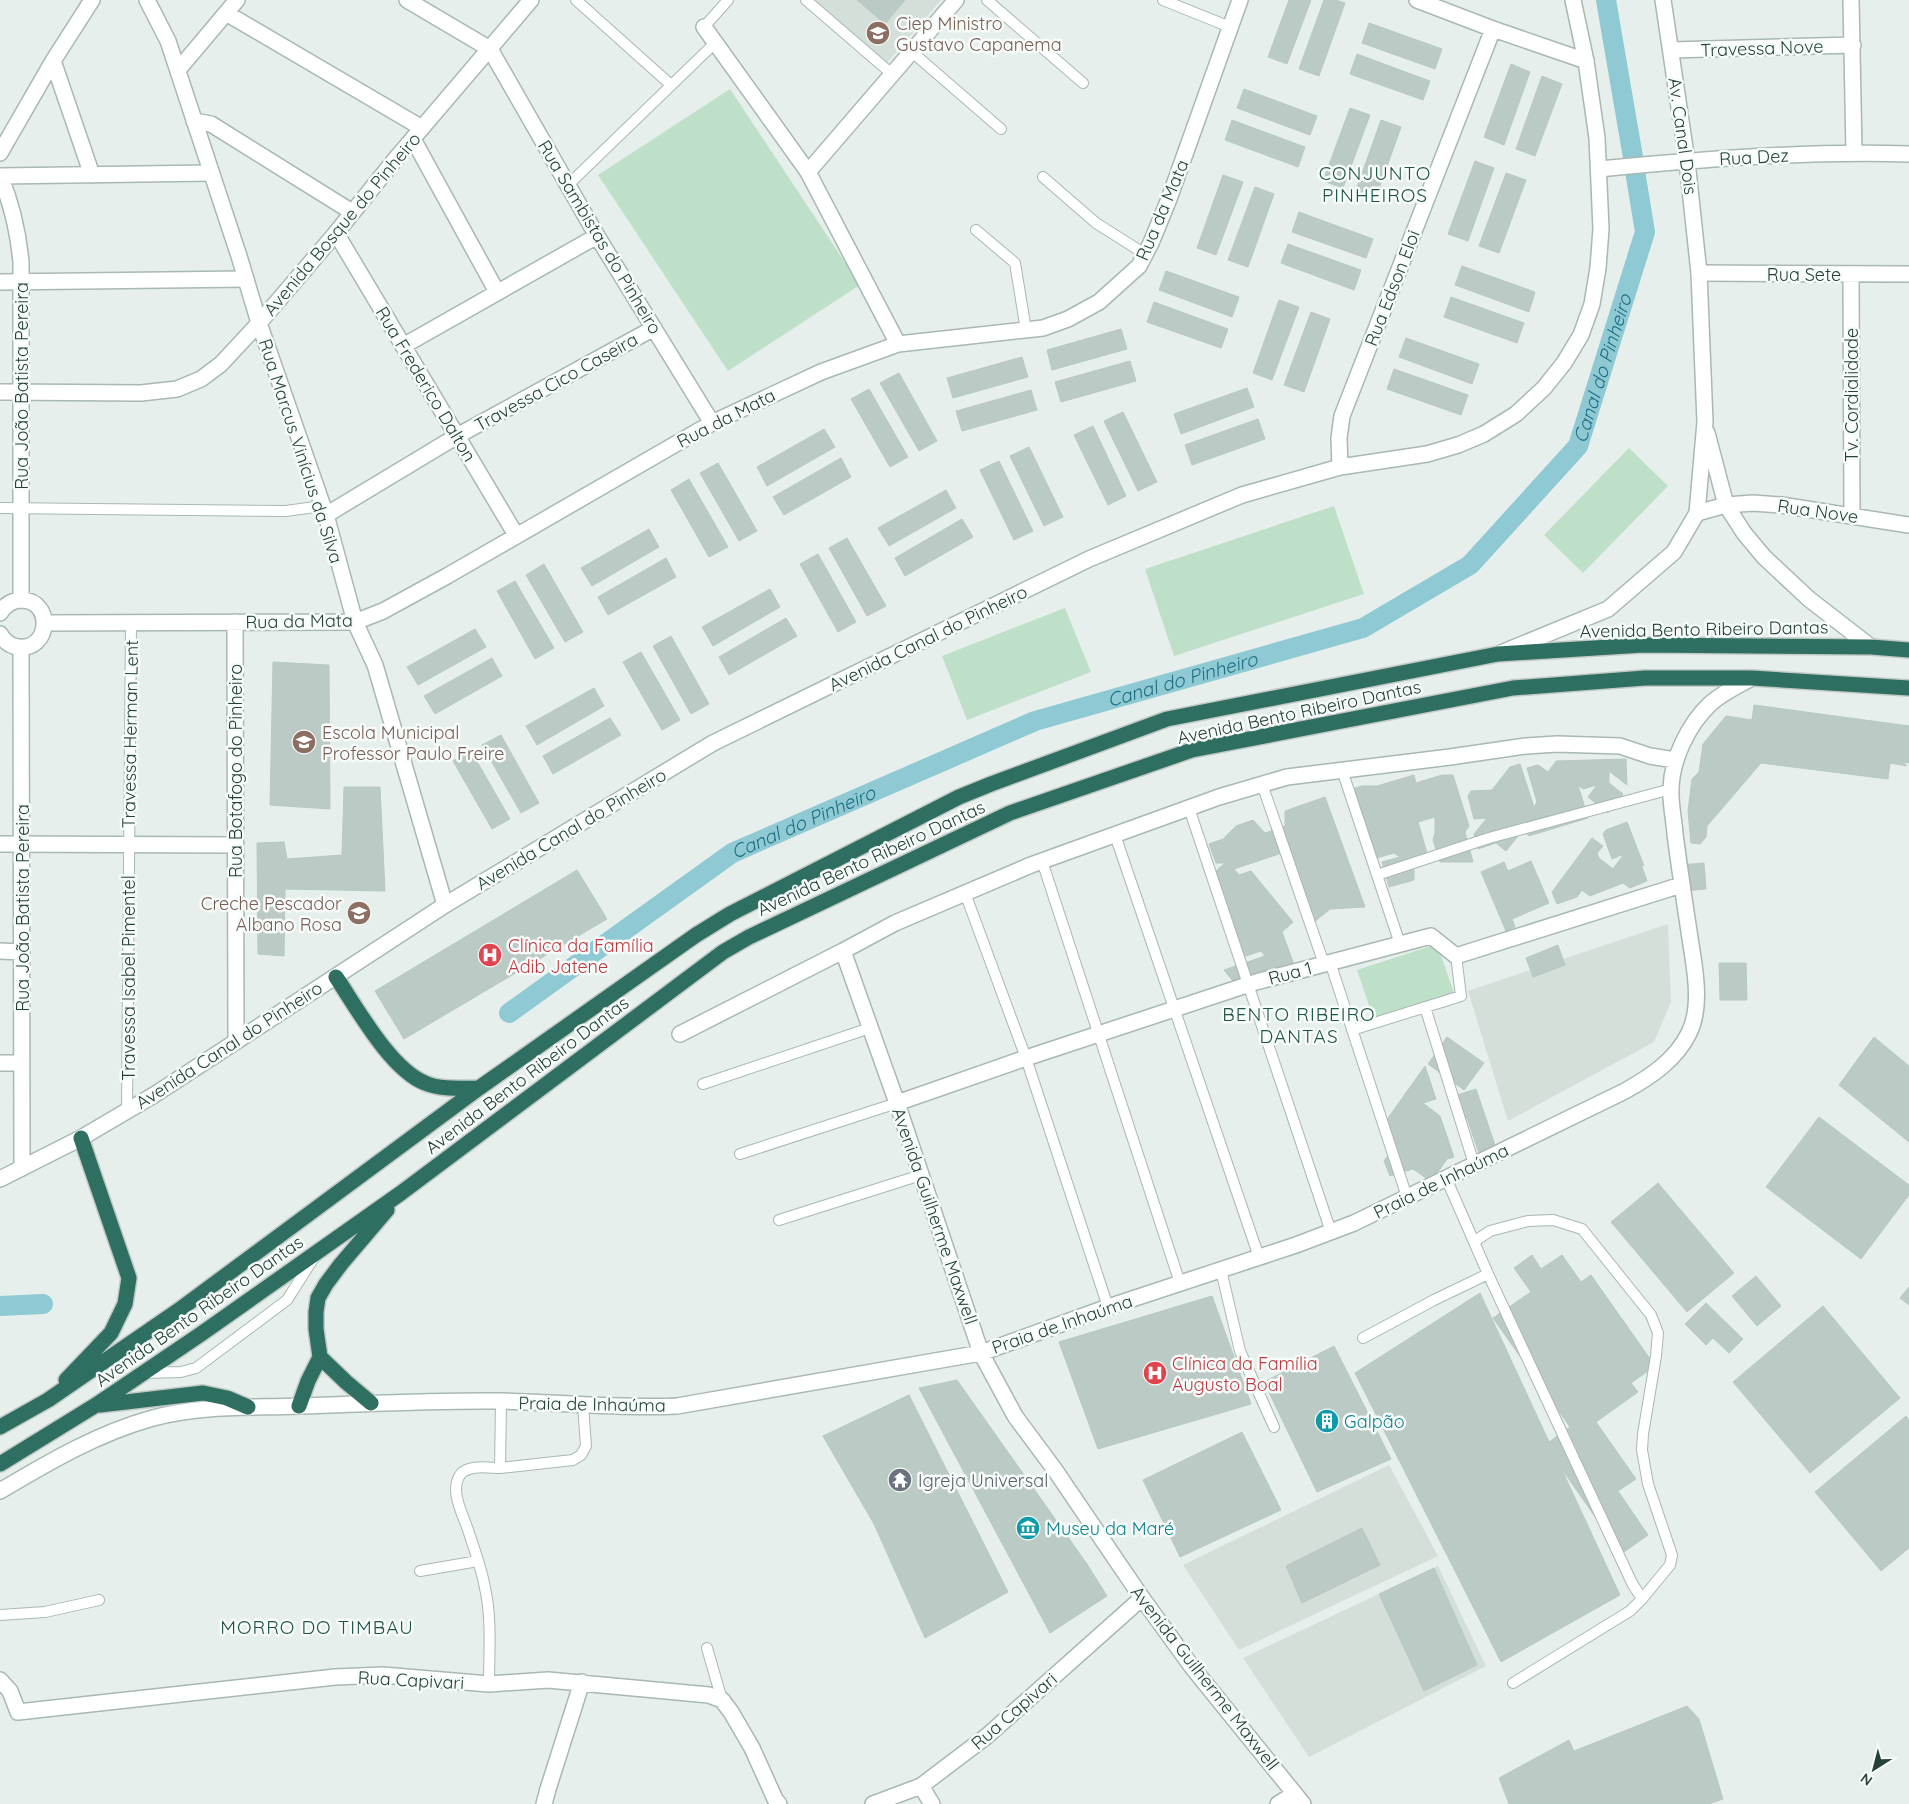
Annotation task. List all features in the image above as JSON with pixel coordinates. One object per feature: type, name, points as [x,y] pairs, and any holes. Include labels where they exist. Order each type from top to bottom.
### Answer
[{"type":"highway","name":"Avenida Bento Ribeiro Dantas","points":[[0,1427],[48,1400],[179,1310],[478,1088],[713,924],[975,790],[1167,719],[1498,654],[1643,645],[1871,647],[1909,650]]},
{"type":"highway","name":"Avenida Bento Ribeiro Dantas","points":[[0,1464],[144,1373],[401,1193],[735,944],[1010,814],[1192,750],[1513,688],[1645,678],[1752,678],[1909,688]]},
{"type":"highway","points":[[336,977],[387,1052],[408,1074],[424,1083],[438,1087],[478,1088]]},
{"type":"highway","points":[[48,1400],[111,1333],[125,1304],[126,1296],[128,1278],[80,1138]]},
{"type":"highway","points":[[299,1406],[308,1381],[320,1357],[316,1329],[318,1298],[341,1264],[401,1193]]},
{"type":"highway","points":[[320,1357],[371,1403]]},
{"type":"highway","points":[[96,1405],[202,1393],[227,1398],[248,1407]]},
{"type":"street","points":[[0,153],[92,0]]},
{"type":"street","name":"Rua Marcus Vinícius da Silva","points":[[147,0],[168,41],[259,323],[324,510],[355,622],[375,665],[446,905]]},
{"type":"street","points":[[178,70],[237,0]]},
{"type":"street","points":[[407,0],[490,49]]},
{"type":"street","name":"Avenida Bosque do Pinheiro","points":[[0,392],[141,393],[178,389],[201,379],[221,364],[259,323],[532,0]]},
{"type":"street","points":[[808,172],[956,0]]},
{"type":"street","name":"Rua da Mata","points":[[45,623],[355,622],[383,611],[447,576],[712,423],[766,396],[822,372],[898,344],[1043,328],[1068,319],[1099,302],[1139,266],[1169,199],[1240,0]]},
{"type":"street","points":[[1417,0],[1493,30],[1586,61]]},
{"type":"street","name":"Avenida Canal do Pinheiro","points":[[0,1179],[80,1138],[127,1111],[446,905],[713,743],[1089,559],[1242,495],[1340,467],[1427,454],[1458,445],[1484,434],[1516,414],[1544,388],[1564,363],[1581,335],[1592,304],[1598,268],[1601,229],[1598,138],[1586,61],[1573,0]]},
{"type":"street","name":"Av. Canal Dois","points":[[1663,0],[1687,161],[1699,273],[1705,424]]},
{"type":"street","points":[[1851,0],[1854,152]]},
{"type":"street","points":[[226,12],[417,134],[498,292]]},
{"type":"street","points":[[704,27],[808,172],[898,344]]},
{"type":"street","name":"Rua Edson Eloi","points":[[1340,467],[1339,438],[1342,416],[1493,30]]},
{"type":"street","name":"Travessa Nove","points":[[1671,50],[1852,45]]},
{"type":"street","name":"Rua Sambistas do Pinheiro","points":[[490,49],[597,236],[712,423]]},
{"type":"street","points":[[53,62],[92,175]]},
{"type":"street","points":[[194,121],[211,124],[352,212]]},
{"type":"street","name":"Rua Dez","points":[[1599,169],[1687,161],[1854,152],[1909,154]]},
{"type":"street","points":[[0,176],[212,173]]},
{"type":"street","name":"Rua João Batista Pereira","points":[[0,176],[12,206],[22,262],[20,282],[21,600]]},
{"type":"street","name":"Rua Frederico Dalton","points":[[336,233],[516,535]]},
{"type":"street","points":[[403,346],[597,236]]},
{"type":"street","name":"Rua Sete","points":[[1699,273],[1909,274]]},
{"type":"street","name":"Tv. Cordialidade","points":[[1850,274],[1852,516]]},
{"type":"street","points":[[0,282],[246,279]]},
{"type":"street","name":"Travessa Cico Caseira","points":[[324,510],[654,328]]},
{"type":"street","points":[[1705,424],[1726,505],[1744,533],[1764,557],[1809,599],[1871,647]]},
{"type":"street","points":[[1498,654],[1608,609],[1674,552],[1696,513],[1705,424]]},
{"type":"street","name":"Rua Nove","points":[[1696,513],[1726,505],[1753,503],[1781,505],[1909,525]]},
{"type":"street","points":[[0,614],[8,604],[21,600],[35,604],[40,609],[45,623],[44,630],[36,643],[29,646],[21,647],[7,643],[0,634]]},
{"type":"street","name":"Rua Botafogo do Pinheiro","points":[[235,622],[236,1040]]},
{"type":"street","name":"Rua João Batista Pereira","points":[[21,647],[22,1168]]},
{"type":"street","name":"Praia de Inhaúma","points":[[0,1490],[71,1450],[123,1427],[155,1417],[191,1411],[371,1403],[501,1401],[642,1408],[677,1406],[981,1353],[1354,1223],[1625,1091],[1650,1077],[1670,1059],[1684,1042],[1694,1019],[1696,979],[1681,885],[1671,789],[1675,760],[1697,719],[1710,704],[1729,690],[1752,678]]},
{"type":"street","points":[[680,1034],[844,952],[895,923],[1042,861],[1188,808],[1287,777],[1526,746],[1557,744],[1620,746],[1650,756],[1675,760]]},
{"type":"street","points":[[0,844],[235,845]]},
{"type":"street","points":[[1456,956],[1681,885]]},
{"type":"street","name":"Rua 1","points":[[897,1103],[1248,984],[1327,963],[1431,936],[1456,956]]},
{"type":"street","points":[[0,952],[22,952]]},
{"type":"street","name":"Avenida Guilherme Maxwell","points":[[844,952],[981,1353],[1015,1416],[1055,1470],[1142,1598],[1192,1668],[1299,1799]]},
{"type":"street","points":[[0,1063],[22,1063]]},
{"type":"street","name":"Rua Capivari","points":[[873,1804],[920,1786],[987,1736],[1142,1598]]},
{"type":"street","name":"Rua Capivari","points":[[0,1680],[10,1691],[18,1712],[336,1677],[383,1675],[489,1684],[548,1680],[582,1682],[684,1691],[709,1695],[722,1700]]},
{"type":"street","points":[[544,1804],[582,1682]]},
{"type":"street","points":[[722,1700],[732,1712],[752,1748],[779,1804]]},
{"type":"street","points":[[920,1786],[932,1804]]},
{"type":"street","points":[[1278,1804],[1299,1799]]},
{"type":"lane","points":[[576,0],[671,85]]},
{"type":"lane","points":[[704,27],[728,0]]},
{"type":"lane","points":[[806,0],[893,75]]},
{"type":"lane","points":[[987,0],[1083,83]]},
{"type":"lane","points":[[1163,0],[1230,27]]},
{"type":"lane","points":[[568,185],[715,43]]},
{"type":"lane","points":[[912,52],[1002,129]]},
{"type":"lane","points":[[1043,177],[1096,223],[1145,254]]},
{"type":"lane","points":[[976,230],[1015,263],[1026,330]]},
{"type":"lane","points":[[0,508],[324,510]]},
{"type":"lane","name":"Travessa Herman Lent","points":[[129,845],[132,623]]},
{"type":"lane","points":[[1342,770],[1400,944]]},
{"type":"lane","points":[[1262,784],[1352,1030],[1406,1197]]},
{"type":"lane","points":[[1377,875],[1489,838],[1671,789]]},
{"type":"lane","points":[[1188,808],[1331,1232]]},
{"type":"lane","points":[[1115,835],[1259,1257]]},
{"type":"lane","name":"Travessa Isabel Pimentel","points":[[127,1111],[129,845]]},
{"type":"lane","points":[[1042,861],[1100,1033],[1180,1283]]},
{"type":"lane","points":[[966,893],[1026,1058],[1108,1308]]},
{"type":"lane","points":[[1352,1030],[1461,996],[1456,956]]},
{"type":"lane","points":[[1425,1007],[1474,1164]]},
{"type":"lane","points":[[703,1084],[870,1028]]},
{"type":"lane","points":[[740,1154],[897,1103]]},
{"type":"lane","points":[[779,1220],[921,1175]]},
{"type":"lane","points":[[1446,1178],[1488,1274],[1632,1583],[1642,1599]]},
{"type":"lane","points":[[1475,1241],[1490,1231],[1528,1221],[1553,1220],[1582,1230],[1651,1315],[1658,1333],[1642,1450],[1648,1484],[1672,1555],[1670,1565],[1630,1611],[1513,1683]]},
{"type":"lane","points":[[144,1373],[181,1372],[196,1368],[287,1300],[319,1251]]},
{"type":"lane","points":[[1221,1270],[1240,1351],[1274,1426]]},
{"type":"lane","points":[[1362,1338],[1488,1274]]},
{"type":"lane","points":[[500,1468],[501,1401]]},
{"type":"lane","points":[[489,1684],[488,1616],[485,1588],[460,1507],[456,1486],[460,1475],[472,1468],[500,1468],[573,1460],[581,1455],[586,1446],[583,1405]]},
{"type":"lane","points":[[420,1571],[478,1562]]},
{"type":"lane","points":[[0,1615],[30,1614],[99,1600]]},
{"type":"lane","points":[[707,1648],[722,1700]]},
{"type":"shaded area","name":"Ciep Ministro Gustavo Capanema","points":[[805,0],[941,0],[884,66]]},
{"type":"shaded area","points":[[1668,924],[1671,1002],[1654,1042],[1508,1121],[1468,991]]},
{"type":"shaded area","points":[[1389,1465],[1438,1556],[1239,1650],[1183,1565]]},
{"type":"shaded area","points":[[1438,1566],[1486,1666],[1309,1757],[1243,1658]]},
{"type":"green space","points":[[730,89],[860,285],[728,371],[598,175]]},
{"type":"green space","points":[[1629,448],[1668,486],[1583,573],[1544,535]]},
{"type":"green space","points":[[1334,506],[1364,594],[1174,656],[1145,569]]},
{"type":"green space","points":[[1065,608],[1091,672],[967,720],[942,656]]},
{"type":"green space","points":[[1437,944],[1454,993],[1374,1020],[1357,970]]},
{"type":"building","points":[[857,0],[905,0],[885,24]]},
{"type":"building","points":[[1289,0],[1311,0],[1287,64],[1268,57]]},
{"type":"building","points":[[1324,0],[1336,0],[1345,3],[1319,76],[1299,69]]},
{"type":"building","points":[[1369,23],[1442,49],[1435,69],[1362,43]]},
{"type":"building","points":[[1357,54],[1430,81],[1423,100],[1350,74]]},
{"type":"building","points":[[1511,64],[1530,72],[1504,145],[1484,137]]},
{"type":"building","points":[[1542,76],[1562,84],[1535,156],[1516,149]]},
{"type":"building","points":[[1244,89],[1317,116],[1310,135],[1237,108]]},
{"type":"building","points":[[1350,108],[1370,115],[1343,188],[1323,181]]},
{"type":"building","points":[[1232,120],[1305,147],[1298,167],[1225,140]]},
{"type":"building","points":[[1381,120],[1401,127],[1375,200],[1355,193]]},
{"type":"building","points":[[1475,161],[1494,168],[1468,241],[1448,234]]},
{"type":"building","points":[[1506,173],[1526,180],[1499,253],[1479,246]]},
{"type":"building","points":[[1223,175],[1243,182],[1216,255],[1197,248]]},
{"type":"building","points":[[1255,187],[1274,194],[1248,267],[1228,260]]},
{"type":"building","points":[[1299,212],[1373,239],[1366,258],[1292,232]]},
{"type":"building","points":[[1288,244],[1361,270],[1354,290],[1281,263]]},
{"type":"building","points":[[1462,266],[1535,292],[1529,312],[1455,285]]},
{"type":"building","points":[[1166,271],[1239,297],[1232,317],[1159,290]]},
{"type":"building","points":[[1451,297],[1524,323],[1517,343],[1444,317]]},
{"type":"building","points":[[1279,300],[1299,307],[1272,380],[1253,373]]},
{"type":"building","points":[[1154,302],[1228,329],[1221,348],[1147,322]]},
{"type":"building","points":[[1311,312],[1330,319],[1304,392],[1284,385]]},
{"type":"building","points":[[1121,329],[1127,349],[1052,370],[1047,350]]},
{"type":"building","points":[[1406,338],[1479,364],[1472,384],[1399,357]]},
{"type":"building","points":[[1022,357],[1028,377],[953,398],[947,378]]},
{"type":"building","points":[[1130,361],[1136,381],[1061,402],[1055,382]]},
{"type":"building","points":[[1394,369],[1468,395],[1461,415],[1387,389]]},
{"type":"building","points":[[899,373],[937,441],[919,451],[880,383]]},
{"type":"building","points":[[1247,388],[1254,407],[1181,434],[1174,414]]},
{"type":"building","points":[[869,389],[908,457],[890,467],[851,399]]},
{"type":"building","points":[[1031,390],[1037,410],[962,431],[956,411]]},
{"type":"building","points":[[1123,412],[1157,482],[1138,491],[1104,421]]},
{"type":"building","points":[[1258,419],[1265,439],[1192,465],[1185,445]]},
{"type":"building","points":[[1093,426],[1126,496],[1108,505],[1074,435]]},
{"type":"building","points":[[824,429],[835,447],[767,486],[757,467]]},
{"type":"building","points":[[1029,447],[1063,517],[1044,526],[1010,456]]},
{"type":"building","points":[[841,458],[851,477],[784,515],[773,497]]},
{"type":"building","points":[[999,461],[1033,531],[1014,540],[980,470]]},
{"type":"building","points":[[718,463],[757,531],[739,541],[700,473]]},
{"type":"building","points":[[689,479],[728,547],[709,557],[671,490]]},
{"type":"building","points":[[946,490],[956,508],[889,546],[878,528]]},
{"type":"building","points":[[962,519],[973,537],[905,576],[895,558]]},
{"type":"building","points":[[649,529],[659,547],[592,586],[581,568]]},
{"type":"building","points":[[847,538],[886,606],[867,616],[829,548]]},
{"type":"building","points":[[818,554],[856,622],[838,632],[800,564]]},
{"type":"building","points":[[666,558],[676,577],[608,615],[598,597]]},
{"type":"building","points":[[544,564],[583,632],[565,642],[526,575]]},
{"type":"building","points":[[515,581],[554,648],[535,659],[497,591]]},
{"type":"building","points":[[770,589],[780,607],[713,646],[702,627]]},
{"type":"building","points":[[786,618],[797,636],[729,675],[719,657]]},
{"type":"building","points":[[475,629],[486,647],[418,685],[407,667]]},
{"type":"building","points":[[671,636],[709,704],[691,714],[653,646]]},
{"type":"building","points":[[641,652],[680,720],[662,730],[623,662]]},
{"type":"building","points":[[492,658],[502,676],[435,714],[424,696]]},
{"type":"building","points":[[273,662],[329,665],[330,809],[270,805]]},
{"type":"building","points":[[594,688],[604,706],[537,745],[526,726]]},
{"type":"building","points":[[1754,705],[1909,726],[1909,763],[1903,762],[1907,766],[1890,763],[1888,779],[1761,763],[1707,826],[1706,837],[1700,844],[1691,843],[1688,811],[1692,779],[1699,772],[1703,744],[1726,716],[1752,720]]},
{"type":"building","points":[[610,718],[621,735],[553,774],[543,756]]},
{"type":"building","points":[[501,735],[539,803],[521,813],[482,745]]},
{"type":"building","points":[[471,751],[510,819],[492,829],[453,761]]},
{"type":"building","points":[[1626,759],[1627,785],[1609,771],[1609,783],[1623,794],[1608,813],[1588,797],[1597,785],[1583,789],[1578,785],[1588,818],[1529,836],[1523,830],[1506,851],[1496,843],[1478,849],[1474,834],[1487,818],[1474,819],[1468,796],[1471,791],[1492,790],[1510,767],[1520,764],[1534,807],[1537,802],[1527,768],[1538,765],[1548,772],[1556,761]]},
{"type":"building","points":[[1414,775],[1416,783],[1442,775],[1453,775],[1469,826],[1465,832],[1473,862],[1440,862],[1433,840],[1435,817],[1418,822],[1430,863],[1414,867],[1414,880],[1389,887],[1382,862],[1400,857],[1394,853],[1377,858],[1369,858],[1352,789],[1362,786],[1377,786]]},
{"type":"building","points":[[344,787],[380,787],[385,891],[285,889],[284,956],[258,954],[257,843],[284,842],[287,859],[342,855]]},
{"type":"building","points":[[1325,797],[1365,907],[1330,909],[1313,923],[1292,864],[1291,850],[1234,869],[1239,875],[1251,871],[1293,922],[1282,932],[1296,970],[1241,991],[1224,970],[1265,956],[1261,951],[1237,959],[1208,878],[1225,863],[1216,863],[1209,844],[1223,839],[1236,826],[1253,820],[1265,833],[1285,826],[1285,811]]},
{"type":"building","points":[[1627,822],[1644,866],[1641,864],[1647,881],[1630,888],[1623,883],[1590,896],[1582,890],[1577,897],[1557,904],[1552,892],[1592,838],[1603,846],[1597,853],[1599,858],[1613,869],[1624,854],[1612,859],[1603,834],[1606,830]]},
{"type":"building","points":[[1531,861],[1549,903],[1512,919],[1515,927],[1506,931],[1481,872],[1504,862],[1508,871]]},
{"type":"building","points":[[1704,863],[1706,889],[1683,891],[1681,865]]},
{"type":"building","name":"Clínica da Família Adib Jatene","points":[[577,870],[607,919],[404,1039],[375,991]]},
{"type":"building","points":[[1558,945],[1565,965],[1533,977],[1526,958]]},
{"type":"building","points":[[1719,963],[1746,963],[1747,1000],[1720,1000]]},
{"type":"building","points":[[1447,1037],[1484,1063],[1464,1090],[1428,1064]]},
{"type":"building","points":[[1874,1037],[1909,1066],[1909,1142],[1839,1085]]},
{"type":"building","points":[[1425,1066],[1436,1099],[1423,1103],[1440,1116],[1454,1157],[1447,1159],[1433,1179],[1429,1180],[1413,1169],[1390,1176],[1384,1161],[1389,1154],[1381,1128]]},
{"type":"building","points":[[1476,1089],[1499,1157],[1482,1162],[1457,1095]]},
{"type":"building","points":[[1819,1117],[1909,1185],[1909,1195],[1861,1259],[1766,1187]]},
{"type":"building","points":[[1658,1183],[1734,1273],[1687,1312],[1611,1222]]},
{"type":"building","points":[[1532,1255],[1541,1269],[1562,1255],[1581,1282],[1591,1275],[1655,1366],[1631,1383],[1638,1392],[1596,1422],[1636,1479],[1618,1491],[1648,1535],[1621,1554],[1545,1445],[1570,1427],[1493,1318],[1531,1292],[1514,1268]]},
{"type":"building","points":[[1756,1276],[1781,1306],[1757,1326],[1732,1296]]},
{"type":"building","points":[[1909,1287],[1909,1305],[1900,1298]]},
{"type":"building","points":[[1480,1293],[1620,1595],[1501,1662],[1355,1373]]},
{"type":"building","name":"Clínica da Família Augusto Boal","points":[[1212,1296],[1251,1404],[1098,1449],[1059,1342]]},
{"type":"building","points":[[1706,1303],[1743,1339],[1729,1353],[1713,1338],[1706,1345],[1685,1324]]},
{"type":"building","points":[[1823,1306],[1900,1398],[1810,1473],[1733,1382]]},
{"type":"building","name":"Galpão","points":[[1334,1346],[1391,1459],[1317,1492],[1264,1382]]},
{"type":"building","name":"Museu da Maré","points":[[957,1380],[1087,1564],[1107,1596],[1050,1633],[919,1388]]},
{"type":"building","name":"Igreja Universal","points":[[909,1395],[1008,1592],[925,1638],[874,1524],[823,1436]]},
{"type":"building","points":[[1906,1416],[1909,1420],[1909,1548],[1881,1571],[1815,1492]]},
{"type":"building","points":[[1242,1432],[1281,1510],[1180,1557],[1143,1480]]},
{"type":"building","points":[[1362,1528],[1380,1565],[1302,1603],[1286,1566]]},
{"type":"building","points":[[1434,1568],[1477,1665],[1424,1691],[1379,1594]]},
{"type":"building","points":[[1687,1706],[1699,1719],[1723,1799],[1709,1804],[1597,1804],[1574,1751]]},
{"type":"building","points":[[1569,1740],[1597,1804],[1509,1804],[1499,1778]]},
{"type":"waterway","name":"Canal do Pinheiro","points":[[1606,0],[1634,163]]},
{"type":"waterway","name":"Canal do Pinheiro","points":[[509,1013],[732,853],[1035,721],[1363,628],[1470,565],[1578,446],[1645,232],[1635,171]]},
{"type":"waterway","name":"Canal do Pinheiro","points":[[0,1306],[43,1304]]},
{"type":"place","name":"Ciep Ministro Gustavo Capanema","points":[[878,33]]},
{"type":"place","name":"Escola Municipal Professor Paulo Freire","points":[[304,742]]},
{"type":"place","name":"Creche Pescador Albano Rosa","points":[[359,913]]},
{"type":"place","name":"Clínica da Família Adib Jatene","points":[[490,955]]},
{"type":"place","name":"Clínica da Família Augusto Boal","points":[[1155,1373]]},
{"type":"place","name":"Galpão","points":[[1327,1421]]},
{"type":"place","name":"Igreja Universal","points":[[900,1480]]},
{"type":"place","name":"Museu da Maré","points":[[1028,1528]]},
{"type":"district","name":"CONJUNTO PINHEIROS","points":[[1375,184]]},
{"type":"district","name":"BENTO RIBEIRO DANTAS","points":[[1299,1025]]},
{"type":"district","name":"MORRO DO TIMBAU","points":[[317,1627]]}]
